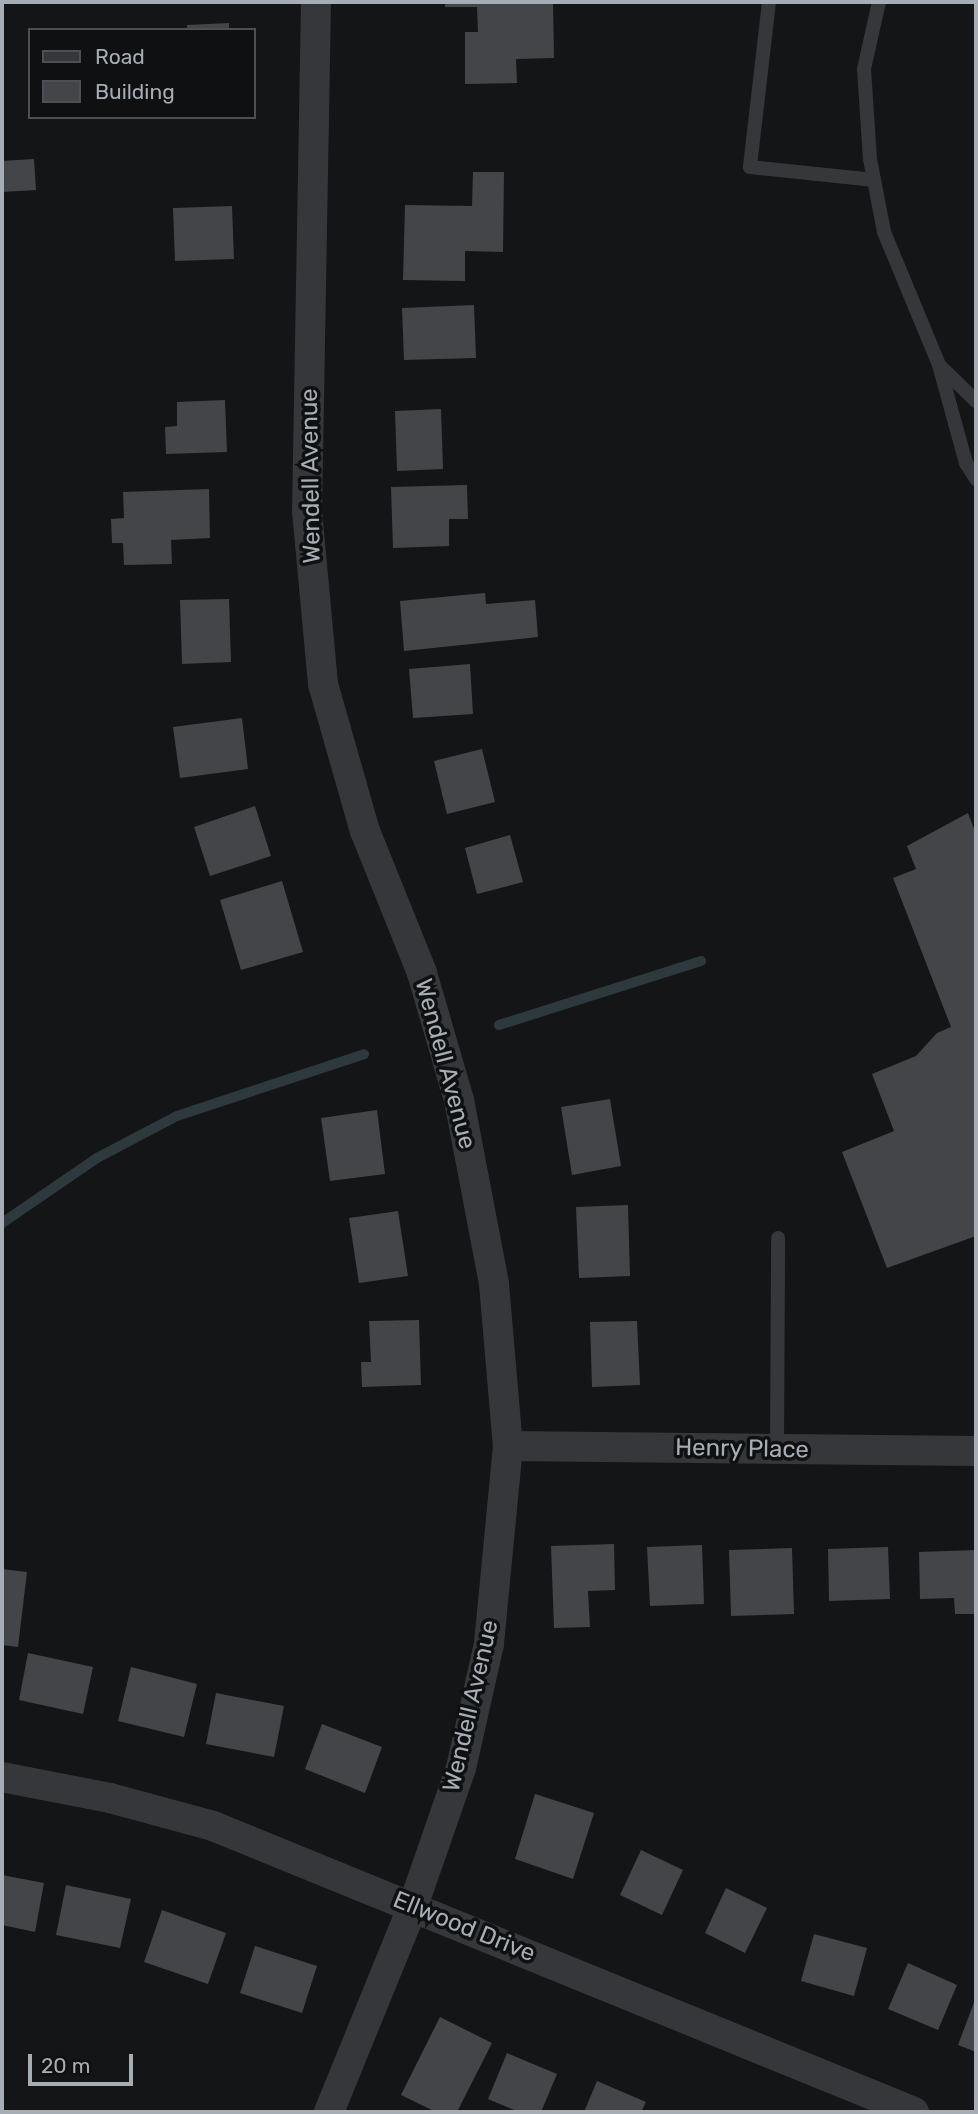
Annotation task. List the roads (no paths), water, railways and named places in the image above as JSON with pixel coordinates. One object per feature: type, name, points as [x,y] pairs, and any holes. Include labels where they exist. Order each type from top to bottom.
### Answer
[{"type":"street","name":"Wendell Avenue","points":[[316,2],[307,511],[323,684],[365,831],[422,972],[459,1100],[494,1284],[508,1446],[489,1644],[461,1768],[413,1906],[329,2112]]},
{"type":"street","name":"Henry Place","points":[[508,1446],[976,1451]]},
{"type":"street","name":"Ellwood Drive","points":[[2,1777],[110,1798],[214,1826],[915,2112]]},
{"type":"lane","points":[[769,2],[750,167],[873,180]]},
{"type":"lane","points":[[879,2],[864,69],[873,180],[884,232],[939,365],[965,463],[976,479]]},
{"type":"lane","points":[[939,365],[976,401]]},
{"type":"lane","points":[[778,1238],[778,1449]]},
{"type":"waterway","points":[[499,1025],[701,961]]},
{"type":"waterway","points":[[2,1223],[97,1158],[177,1116],[364,1054]]}]
